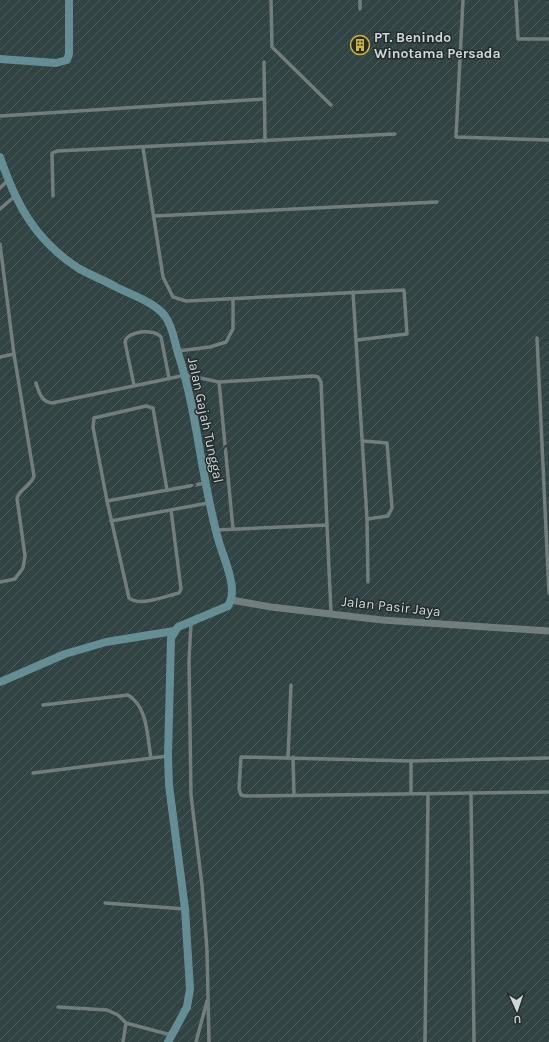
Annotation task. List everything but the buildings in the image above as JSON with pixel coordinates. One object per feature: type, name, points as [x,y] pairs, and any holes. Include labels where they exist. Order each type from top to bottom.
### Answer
[{"type":"street","points":[[0,59],[56,63],[67,60],[69,54],[69,0]]},
{"type":"street","name":"Jalan Gajah Tunggal","points":[[0,157],[15,196],[33,227],[56,251],[79,268],[157,308],[171,328],[186,375],[216,530],[231,582],[231,600]]},
{"type":"street","points":[[170,1039],[183,1016],[189,1000],[185,909],[172,811],[168,756],[170,642],[174,631],[178,627],[219,611],[228,606],[231,600]]},
{"type":"street","name":"Jalan Pasir Jaya","points":[[231,600],[271,607],[382,620],[549,631]]},
{"type":"street","points":[[0,682],[65,654],[106,642],[174,631]]},
{"type":"lane","points":[[271,0],[272,46],[331,105]]},
{"type":"lane","points":[[360,0],[360,9]]},
{"type":"lane","points":[[463,0],[455,131],[456,137],[549,140]]},
{"type":"lane","points":[[516,0],[518,39],[549,39]]},
{"type":"lane","points":[[264,62],[265,142]]},
{"type":"lane","points":[[0,116],[264,99]]},
{"type":"lane","points":[[53,196],[52,154],[57,151],[265,142],[395,134]]},
{"type":"lane","points":[[143,148],[163,277],[172,295],[184,300],[232,299],[402,289],[404,292],[407,334],[357,340]]},
{"type":"lane","points":[[0,188],[8,180]]},
{"type":"lane","points":[[0,209],[15,196]]},
{"type":"lane","points":[[154,216],[438,202]]},
{"type":"lane","points":[[0,244],[14,354],[34,476],[32,482],[18,494],[17,498],[25,556],[23,568],[15,579],[0,582]]},
{"type":"lane","points":[[353,292],[367,518],[368,582]]},
{"type":"lane","points":[[178,351],[221,345],[226,342],[233,329],[232,299]]},
{"type":"lane","points":[[134,385],[125,342],[126,338],[130,335],[153,331],[158,333],[161,337],[169,378]]},
{"type":"lane","points":[[537,338],[549,593]]},
{"type":"lane","points":[[0,357],[14,354]]},
{"type":"lane","points":[[36,383],[42,398],[52,403],[186,375],[219,382],[313,376],[318,377],[321,382],[331,613]]},
{"type":"lane","points":[[219,382],[233,529]]},
{"type":"lane","points":[[167,490],[153,408],[146,406],[96,417],[93,420],[111,521],[129,598],[133,600],[141,601],[179,593],[181,589],[171,510]]},
{"type":"lane","points":[[363,441],[387,443],[392,508],[388,516],[367,518]]},
{"type":"lane","points":[[107,501],[206,483]]},
{"type":"lane","points":[[111,521],[210,502]]},
{"type":"lane","points":[[216,530],[326,525]]},
{"type":"lane","points":[[191,623],[189,667],[191,795],[202,885],[209,997],[209,1042]]},
{"type":"lane","points":[[288,758],[290,685]]},
{"type":"lane","points":[[43,706],[128,695],[137,701],[142,709],[151,758]]},
{"type":"lane","points":[[33,773],[168,756]]},
{"type":"lane","points":[[549,758],[411,760],[241,757],[239,789],[242,795],[246,796],[549,792]]},
{"type":"lane","points":[[293,757],[294,795]]},
{"type":"lane","points":[[411,760],[411,793]]},
{"type":"lane","points":[[471,793],[474,1042]]},
{"type":"lane","points":[[425,1042],[428,794]]},
{"type":"lane","points":[[105,903],[185,909]]},
{"type":"lane","points":[[196,1042],[209,997]]},
{"type":"lane","points":[[58,1007],[107,1010],[118,1015],[126,1023],[170,1039]]},
{"type":"lane","points":[[123,1042],[126,1023]]},
{"type":"shaded area","points":[[0,0],[549,0],[549,1042],[0,1042]]},
{"type":"place","name":"PT. Benindo Winotama Persada","points":[[360,45]]}]
